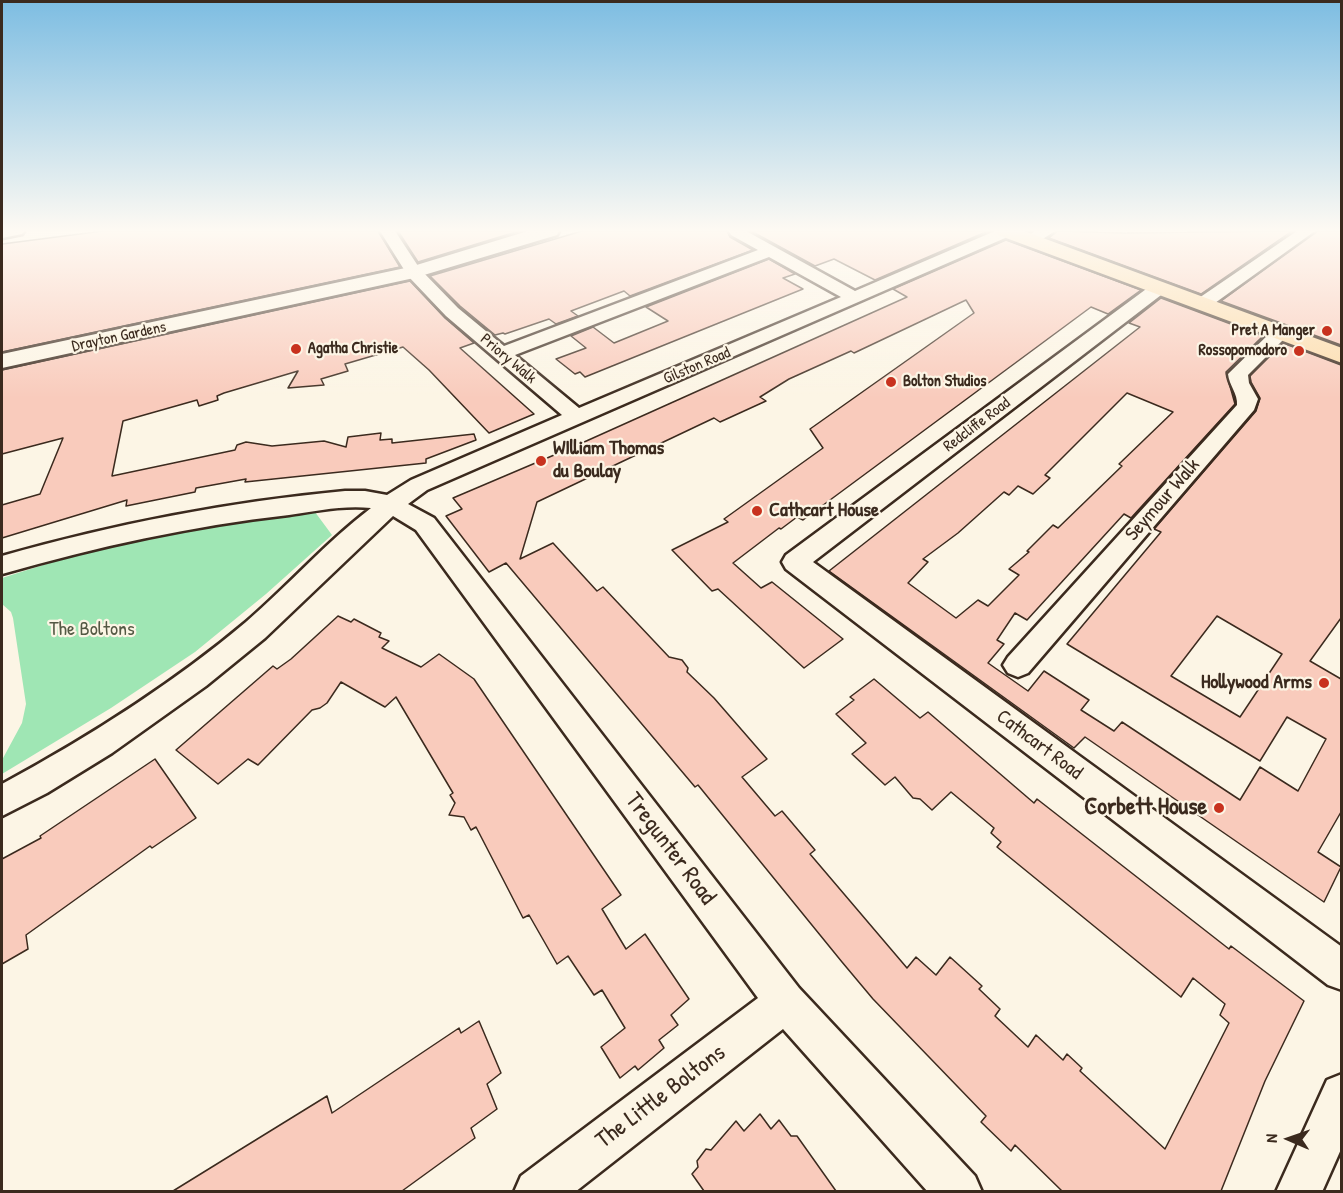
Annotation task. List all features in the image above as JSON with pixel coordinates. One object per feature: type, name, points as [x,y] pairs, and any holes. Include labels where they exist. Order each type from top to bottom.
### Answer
[{"type":"main road","points":[[1155,287],[1341,356]]},
{"type":"street","name":"Drayton Gardens","points":[[2,361],[346,287]]},
{"type":"street","name":"Priory Walk","points":[[428,287],[452,312],[578,418]]},
{"type":"street","points":[[502,354],[678,287]]},
{"type":"street","points":[[835,287],[855,298]]},
{"type":"street","name":"Gilston Road","points":[[389,503],[419,485],[881,287]]},
{"type":"street","points":[[1202,304],[1227,287]]},
{"type":"street","name":"Redcliffe Road","points":[[795,562],[1159,288]]},
{"type":"street","name":"Seymour Walk","points":[[1018,665],[1247,406],[1248,399],[1239,383],[1238,374],[1281,333]]},
{"type":"street","points":[[2,565],[97,539],[184,520],[344,501],[372,500],[389,503]]},
{"type":"street","points":[[2,801],[75,760],[195,679],[255,629],[389,503]]},
{"type":"street","name":"Tregunter Road","points":[[389,503],[424,524],[785,1002],[959,1191]]},
{"type":"street","name":"Cathcart Road","points":[[795,562],[1341,971]]},
{"type":"street","name":"The Little Boltons","points":[[537,1191],[785,1002]]},
{"type":"street","points":[[1299,1191],[1341,1095]]},
{"type":"green space","name":"The Boltons","points":[[315,512],[332,535],[266,594],[195,652],[111,708],[2,774],[2,760],[22,723],[26,704],[13,618],[11,612],[2,604],[2,578],[78,554],[156,535]]},
{"type":"building","points":[[2,287],[308,287],[2,352]]},
{"type":"building","points":[[384,287],[415,287],[445,318],[474,343],[460,348],[534,414],[489,433],[429,370],[403,347],[345,364],[348,371],[321,379],[324,385],[288,388],[298,371],[224,393],[217,396],[218,400],[199,406],[197,400],[123,421],[112,476],[235,450],[237,445],[246,442],[272,446],[324,441],[346,447],[348,437],[381,433],[380,440],[392,439],[392,443],[474,434],[476,440],[426,459],[426,463],[245,482],[246,479],[196,488],[195,492],[126,506],[127,500],[2,538],[2,505],[40,494],[63,438],[2,454],[2,370]]},
{"type":"building","points":[[441,287],[655,287],[630,296],[624,291],[571,311],[578,316],[556,324],[549,319],[505,334],[495,335]]},
{"type":"building","points":[[698,287],[799,287],[803,289],[585,377],[580,372],[575,374],[556,359],[586,348],[571,336],[593,327],[614,343],[668,321],[646,307]]},
{"type":"building","points":[[898,287],[1132,287],[1141,290],[1108,314],[1091,307],[803,520],[797,517],[781,529],[779,528],[733,563],[761,588],[772,582],[843,639],[804,668],[718,589],[712,591],[672,550],[728,522],[724,519],[823,448],[810,429],[974,313],[966,300],[854,353],[851,351],[789,379],[760,397],[766,401],[720,422],[714,418],[537,502],[520,559],[553,543],[597,591],[603,587],[669,657],[682,660],[688,668],[687,672],[714,698],[767,759],[742,777],[775,816],[782,811],[815,850],[810,854],[907,968],[916,957],[936,975],[950,957],[982,986],[979,989],[1000,1009],[995,1016],[1028,1047],[1036,1035],[1063,1060],[1067,1054],[1082,1068],[1080,1071],[1165,1149],[1229,1023],[1220,1015],[1225,1004],[1193,978],[1181,997],[997,847],[1001,842],[991,833],[994,828],[951,792],[932,810],[920,799],[913,798],[895,777],[885,785],[852,754],[866,743],[836,714],[854,700],[850,697],[874,679],[920,718],[928,712],[1034,803],[1037,799],[1229,949],[1231,946],[1304,1001],[1265,1081],[1221,1191],[1062,1191],[1015,1145],[1011,1151],[981,1122],[986,1116],[873,999],[698,785],[695,787],[506,563],[489,572],[446,516],[462,509],[453,498],[573,447],[907,297],[893,289]]},
{"type":"building","points":[[1181,287],[1212,287],[1201,294]]},
{"type":"building","points":[[1241,287],[1341,287],[1341,345],[1221,301]]},
{"type":"building","points":[[1161,298],[1263,336],[1226,372],[1235,404],[1131,518],[1124,514],[1027,620],[1015,613],[997,640],[1004,644],[988,663],[1028,691],[1044,671],[1089,700],[1081,710],[1114,731],[1122,722],[1240,800],[1260,767],[1298,791],[1326,739],[1287,717],[1260,761],[1067,644],[1161,532],[1154,529],[1256,411],[1260,398],[1250,376],[1283,343],[1341,365],[1341,618],[1310,661],[1341,679],[1341,812],[1318,852],[1341,867],[1324,902],[1085,737],[1074,748],[829,571],[1140,327],[1129,323]],"holes":[[[1127,393],[1173,412],[1058,528],[1053,525],[1027,551],[1029,552],[1009,569],[1019,575],[988,606],[978,600],[956,618],[908,583],[928,562],[923,559],[958,533],[1004,492],[1009,495],[1018,486],[1033,494],[1050,478],[1045,475]],[[1217,616],[1282,654],[1240,717],[1171,676]]]},
{"type":"building","points":[[338,616],[351,622],[354,619],[381,633],[379,637],[389,641],[382,648],[421,667],[439,654],[474,679],[621,895],[602,909],[626,949],[645,934],[689,999],[671,1015],[678,1025],[659,1040],[664,1048],[638,1070],[635,1066],[620,1078],[601,1047],[625,1028],[602,990],[594,995],[568,956],[557,964],[529,915],[523,918],[476,827],[471,830],[464,817],[449,815],[455,803],[450,795],[453,793],[396,697],[385,707],[341,682],[327,703],[312,710],[258,765],[248,759],[218,784],[176,750],[273,666],[277,669],[291,659]]},
{"type":"building","points":[[155,759],[196,818],[152,848],[150,846],[26,935],[28,949],[2,964],[2,859],[41,838],[40,836]]},
{"type":"building","points":[[479,1021],[501,1073],[487,1084],[497,1109],[471,1128],[475,1138],[402,1191],[173,1191],[327,1096],[332,1113],[459,1028],[461,1033]]},
{"type":"building","points":[[760,1114],[771,1129],[779,1120],[791,1136],[797,1136],[836,1191],[704,1191],[692,1174],[698,1167],[697,1161],[706,1149],[711,1150],[736,1121],[744,1131]]},
{"type":"place","name":"Pret A Manger","points":[[1327,331]]},
{"type":"place","name":"Agatha Christie","points":[[296,349]]},
{"type":"place","name":"Rossopomodoro","points":[[1299,351]]},
{"type":"place","name":"Bolton Studios","points":[[891,382]]},
{"type":"place","name":"WIlliam Thomas du Boulay","points":[[541,461]]},
{"type":"place","name":"Cathcart House","points":[[757,511]]},
{"type":"place","name":"Hollywood Arms","points":[[1324,683]]},
{"type":"place","name":"Corbett House","points":[[1219,808]]}]
